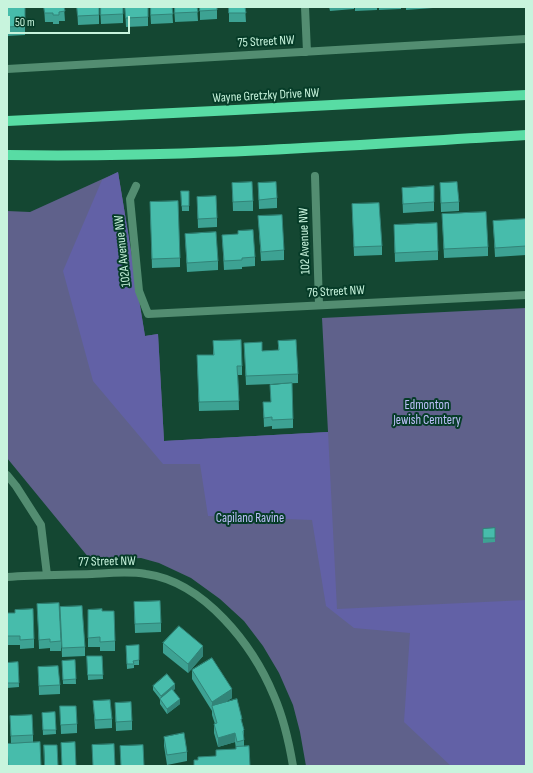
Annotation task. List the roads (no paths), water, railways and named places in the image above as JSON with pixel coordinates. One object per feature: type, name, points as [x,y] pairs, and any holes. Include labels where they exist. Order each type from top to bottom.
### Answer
[{"type":"main road","name":"Wayne Gretzky Drive NW","points":[[7,120],[526,95]]},
{"type":"main road","points":[[7,155],[41,156],[260,150],[526,135]]},
{"type":"street","points":[[305,7],[307,52]]},
{"type":"street","name":"75 Street NW","points":[[7,69],[526,39]]},
{"type":"street","name":"102 Avenue NW","points":[[315,176],[320,305]]},
{"type":"street","name":"102A Avenue NW","points":[[136,186],[130,199],[139,291],[148,314]]},
{"type":"street","name":"76 Street NW","points":[[148,314],[526,295]]},
{"type":"street","points":[[7,475],[16,486],[41,525],[47,575]]},
{"type":"street","name":"77 Street NW","points":[[7,577],[111,573],[146,574],[161,577],[175,583],[201,598],[220,615],[237,634],[252,654],[264,675],[283,718],[293,766]]},
{"type":"park label","name":"Edmonton Jewish Cemtery","points":[[427,414]]},
{"type":"park label","name":"Capilano Ravine","points":[[250,519]]}]
